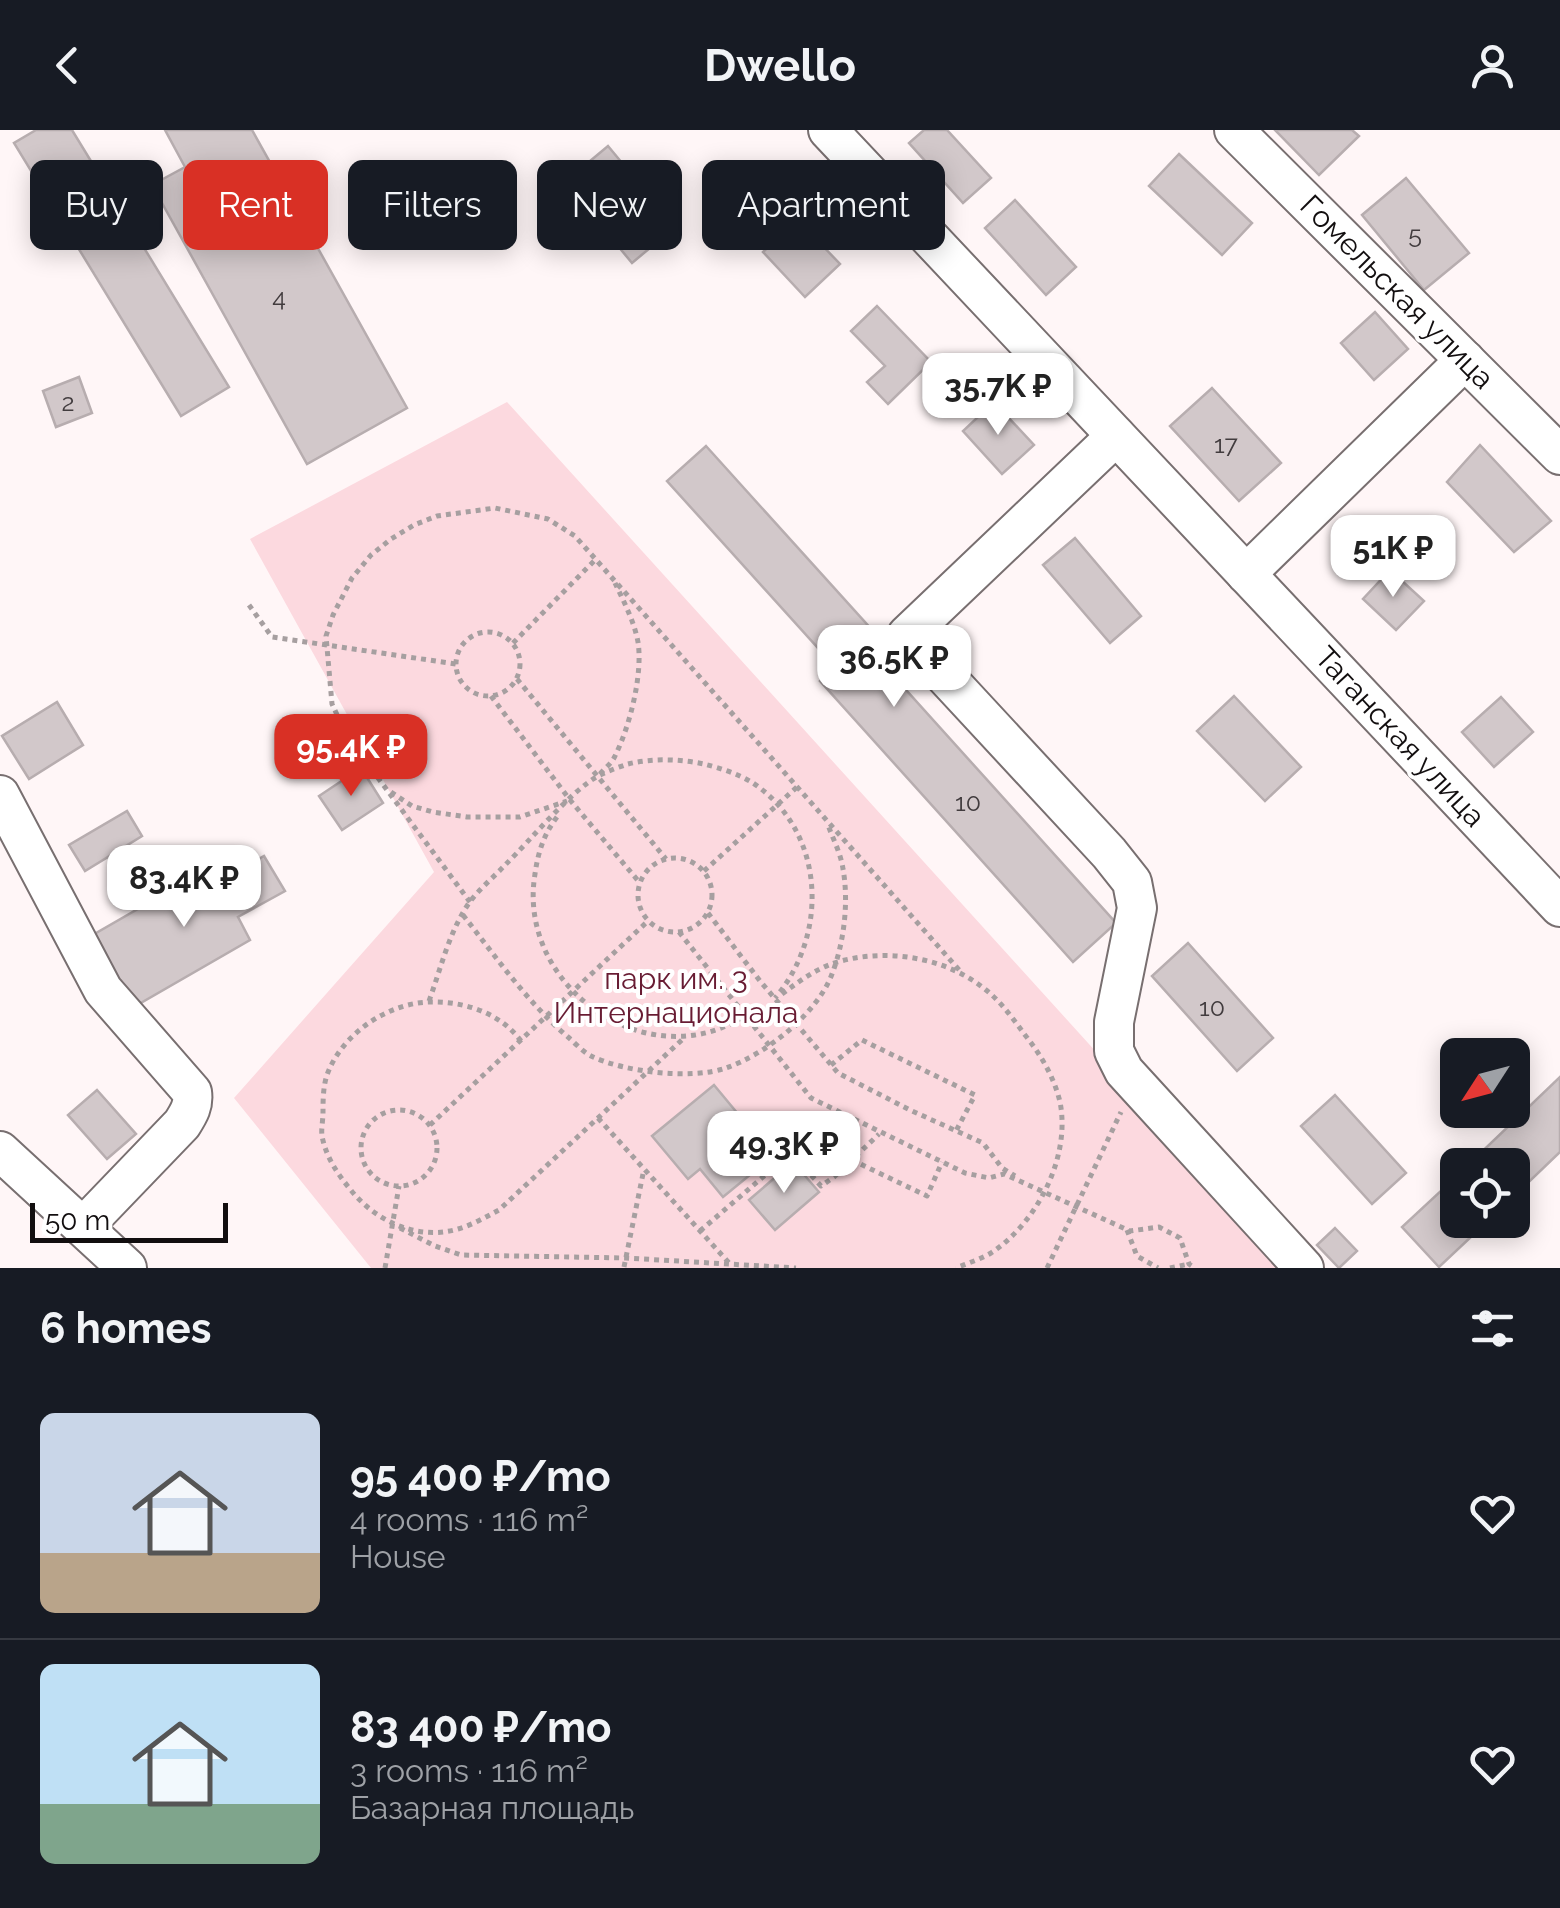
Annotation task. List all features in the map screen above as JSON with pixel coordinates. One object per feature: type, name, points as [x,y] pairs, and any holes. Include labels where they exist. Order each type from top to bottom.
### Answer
[{"type":"street","name":"Таганская улица","points":[[828,130],[1560,908]]},
{"type":"street","name":"Гомельская улица","points":[[1234,130],[1560,455]]},
{"type":"street","points":[[1246,574],[1464,360]]},
{"type":"street","points":[[1116,436],[906,635],[1132,882],[1137,908],[1114,1022],[1114,1051],[1124,1071],[1304,1268]]},
{"type":"street","points":[[0,795],[103,990],[192,1092],[189,1114],[182,1124],[83,1228]]},
{"type":"street","points":[[0,1150],[126,1268]]},
{"type":"path","points":[[470,902],[347,736],[332,704],[326,636],[352,578],[391,539],[437,516],[495,508],[548,519],[575,536],[961,972],[995,998],[1051,1074],[1060,1104],[1061,1130],[1046,1192],[1009,1239],[989,1254],[956,1268]]},
{"type":"path","points":[[513,643],[596,559]]},
{"type":"path","points":[[429,1001],[448,945],[470,902],[614,760],[634,699],[638,644],[612,577]]},
{"type":"path","points":[[248,605],[272,636],[456,664]]},
{"type":"path","points":[[479,633],[501,634],[513,643],[520,658],[517,679],[510,688],[491,696],[470,691],[456,664],[462,644],[479,633]]},
{"type":"path","points":[[517,679],[666,859]]},
{"type":"path","points":[[491,696],[570,800],[640,882]]},
{"type":"path","points":[[598,776],[630,764],[686,760],[735,774],[754,784],[792,821],[810,871],[811,918],[791,979],[775,998]]},
{"type":"path","points":[[704,871],[797,787]]},
{"type":"path","points":[[387,790],[412,806],[467,817],[520,816],[570,800]]},
{"type":"path","points":[[570,800],[549,828],[538,852],[532,889],[534,918],[544,947],[573,993],[607,1018],[648,1035],[685,1037],[728,1028],[746,1015]]},
{"type":"path","points":[[463,916],[546,1018],[590,1055],[679,1075],[726,1068],[797,1024],[822,995],[836,962],[842,940],[843,868],[826,820]]},
{"type":"path","points":[[681,858],[704,871],[713,891],[712,904],[698,925],[680,932],[661,930],[648,921],[638,903],[640,882],[648,869],[666,859],[681,858]]},
{"type":"path","points":[[708,913],[838,1073],[983,1142],[1002,1168],[1026,1183]]},
{"type":"path","points":[[430,1125],[648,921]]},
{"type":"path","points":[[680,932],[811,1098],[965,1173],[989,1178],[1004,1174],[1130,1231],[1159,1226],[1180,1238],[1192,1266],[1170,1268]]},
{"type":"path","points":[[775,998],[815,970],[873,956],[936,962],[961,972]]},
{"type":"path","points":[[521,1041],[511,1028],[485,1012],[454,1002],[429,1001],[393,1009],[365,1026],[346,1044],[328,1074],[322,1136],[333,1168],[363,1205],[393,1225],[461,1256],[626,1258],[796,1268]]},
{"type":"path","points":[[393,1225],[430,1233],[456,1230],[499,1210],[685,1037]]},
{"type":"path","points":[[830,1065],[862,1040],[975,1095],[956,1131]]},
{"type":"path","points":[[1046,1268],[1135,1082]]},
{"type":"path","points":[[401,1110],[413,1112],[430,1125],[438,1151],[427,1175],[400,1186],[378,1181],[368,1172],[362,1160],[362,1135],[378,1116],[401,1110]]},
{"type":"path","points":[[598,1118],[730,1264]]},
{"type":"path","points":[[700,1231],[791,1153],[821,1186],[880,1133]]},
{"type":"path","points":[[852,1160],[926,1196],[942,1162]]},
{"type":"path","points":[[624,1267],[644,1169]]},
{"type":"path","points":[[386,1268],[400,1186]]},
{"type":"path","points":[[1127,1230],[1137,1256],[1158,1268]]},
{"type":"green space","name":"парк им. 3 Интернационала","points":[[507,402],[1292,1268],[371,1268],[234,1098],[434,872],[250,539]]},
{"type":"building","points":[[36,130],[72,130],[90,160],[30,160],[30,169],[14,143]]},
{"type":"building","points":[[165,130],[252,130],[269,160],[183,160],[183,163]]},
{"type":"building","points":[[924,130],[947,130],[991,178],[963,203],[945,183],[945,160],[924,160],[909,143]]},
{"type":"building","points":[[1275,130],[1352,130],[1359,136],[1319,175]]},
{"type":"building","points":[[608,146],[620,160],[591,160]]},
{"type":"building","points":[[1179,154],[1252,223],[1222,255],[1149,186]]},
{"type":"building","points":[[183,168],[183,241],[163,205],[163,179]]},
{"type":"building","points":[[1406,178],[1469,253],[1424,290],[1362,215]]},
{"type":"building","points":[[1015,200],[1076,267],[1046,295],[985,228]]},
{"type":"building","points":[[79,250],[145,250],[229,387],[181,416]]},
{"type":"building","points":[[188,250],[319,250],[407,408],[307,464]]},
{"type":"building","points":[[621,250],[648,250],[632,263]]},
{"type":"building","points":[[827,250],[840,264],[805,297],[763,252]]},
{"type":"building","points":[[877,306],[931,362],[888,404],[867,382],[885,366],[851,331]]},
{"type":"building","points":[[1375,312],[1408,349],[1374,380],[1341,343]]},
{"type":"building","points":[[79,377],[92,413],[56,427],[43,391]]},
{"type":"building","points":[[1212,388],[1281,463],[1239,501],[1170,426]]},
{"type":"building","points":[[994,402],[1034,445],[1002,474],[963,431]]},
{"type":"building","points":[[1480,445],[1551,521],[1514,552],[1447,482]]},
{"type":"building","points":[[706,446],[873,631],[862,641],[1116,923],[1073,962],[820,681],[835,667],[667,481]]},
{"type":"building","points":[[1075,538],[1141,616],[1110,643],[1043,565]]},
{"type":"building","points":[[1390,570],[1424,601],[1396,630],[1363,599]]},
{"type":"building","points":[[1234,696],[1301,767],[1265,801],[1197,731]]},
{"type":"building","points":[[1501,697],[1533,732],[1494,767],[1462,732]]},
{"type":"building","points":[[57,702],[83,745],[29,779],[2,736]]},
{"type":"building","points":[[361,768],[383,803],[342,830],[319,796]]},
{"type":"building","points":[[127,811],[142,836],[85,871],[69,845]]},
{"type":"building","points":[[264,856],[285,891],[238,917],[250,940],[132,1008],[91,936],[204,871],[212,885]]},
{"type":"building","points":[[1188,943],[1273,1038],[1237,1071],[1152,976]]},
{"type":"building","points":[[1560,1077],[1560,1152],[1530,1181],[1530,1148],[1486,1148],[1507,1128],[1530,1128],[1530,1106]]},
{"type":"building","points":[[714,1085],[773,1156],[723,1197],[700,1169],[688,1179],[652,1136]]},
{"type":"building","points":[[97,1090],[136,1134],[107,1159],[68,1115]]},
{"type":"building","points":[[1335,1095],[1406,1173],[1372,1204],[1301,1126]]},
{"type":"building","points":[[793,1162],[819,1192],[775,1230],[749,1200]]},
{"type":"building","points":[[1440,1192],[1440,1238],[1470,1238],[1439,1267],[1402,1227]]},
{"type":"building","points":[[1335,1228],[1357,1251],[1339,1268],[1317,1245]]}]
